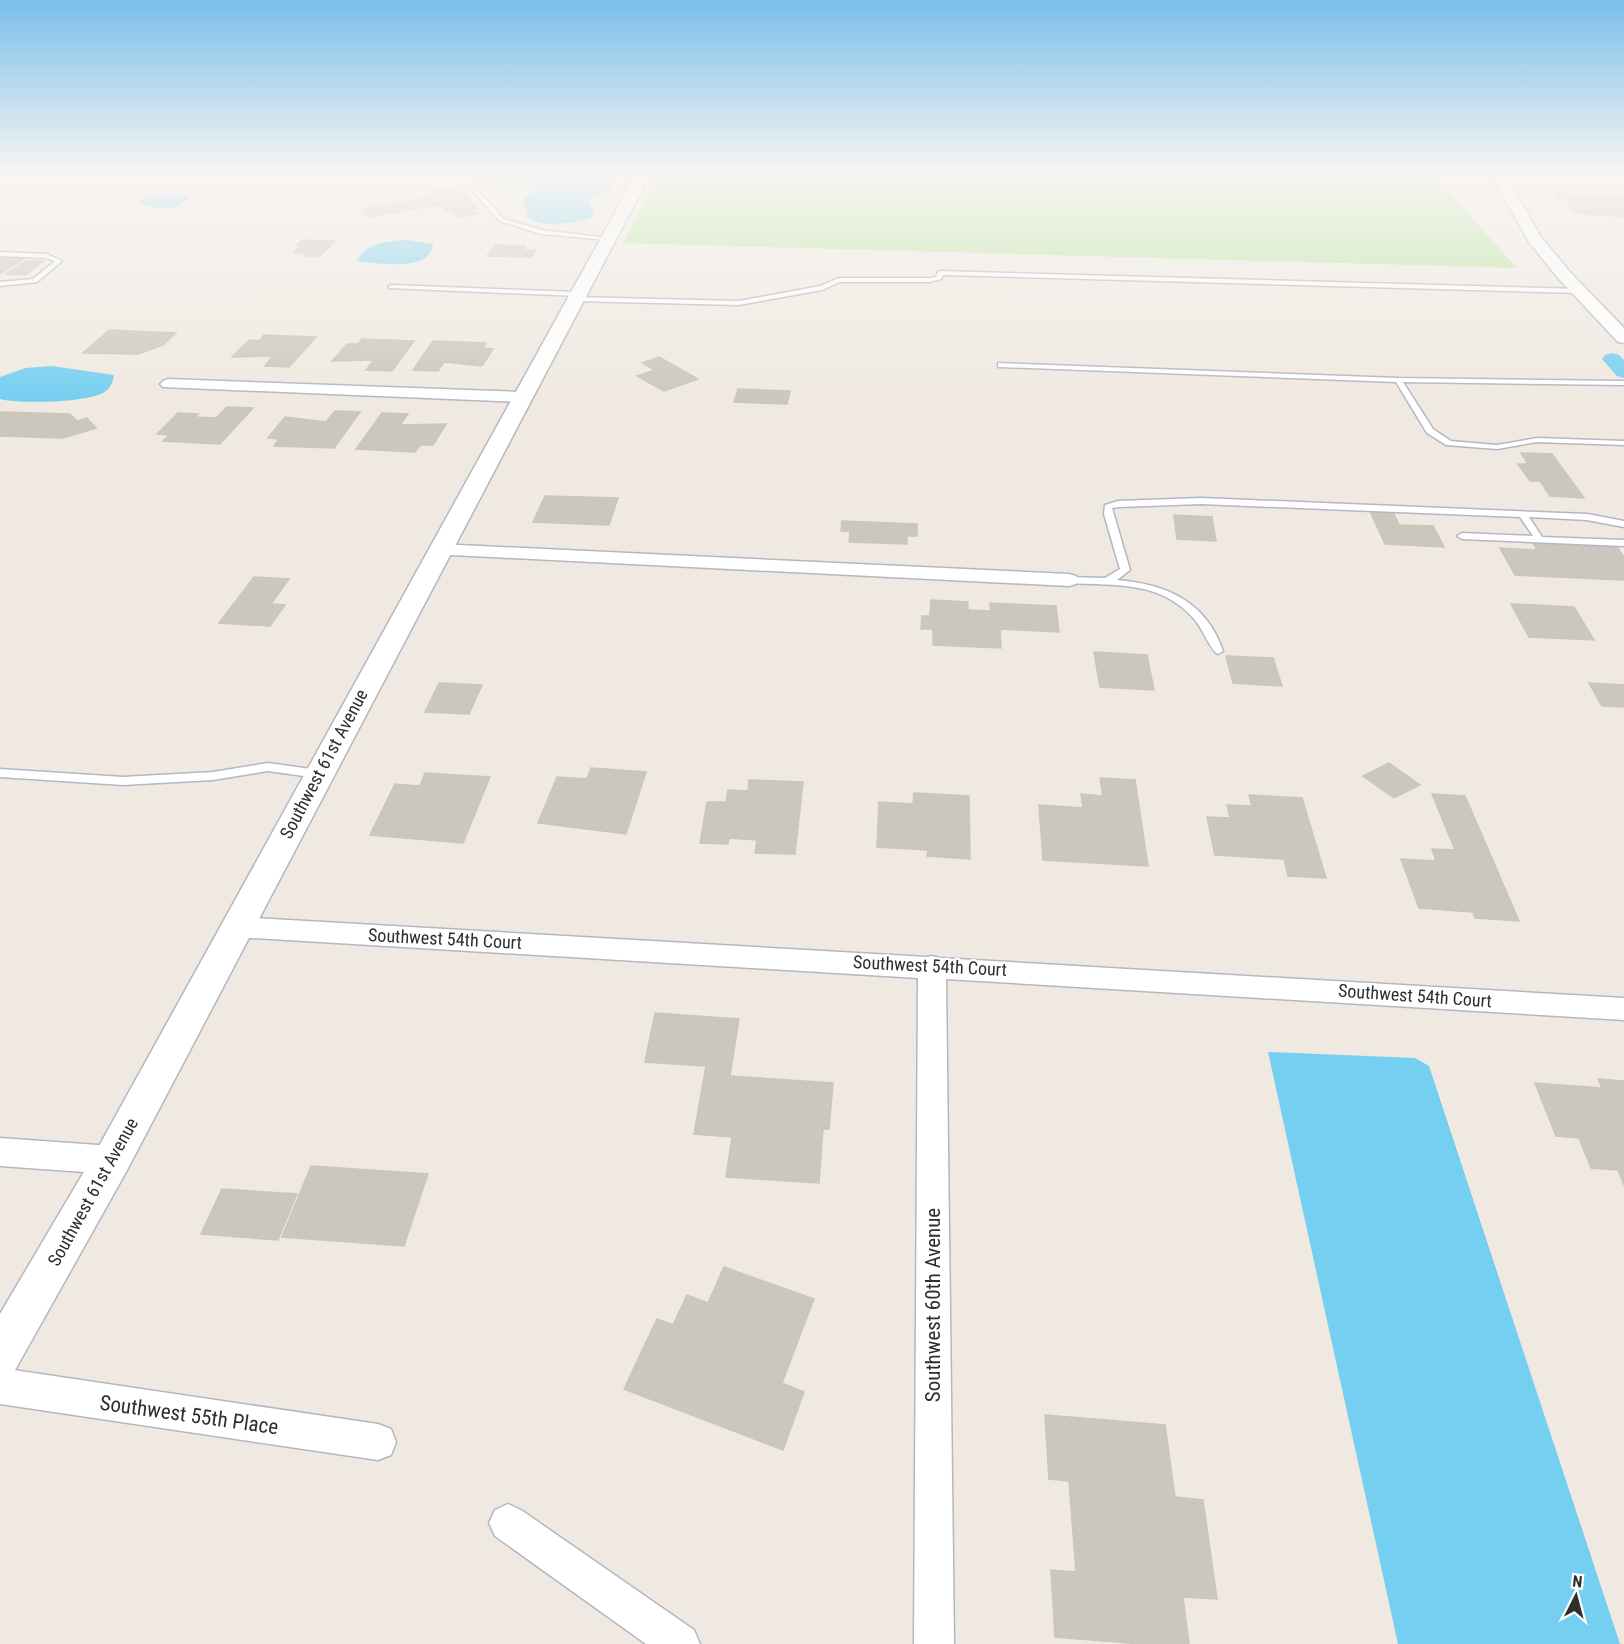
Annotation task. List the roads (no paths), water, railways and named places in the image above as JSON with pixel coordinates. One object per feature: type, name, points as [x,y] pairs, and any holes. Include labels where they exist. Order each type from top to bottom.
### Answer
[{"type":"street","name":"Southwest 61st Avenue","points":[[0,1355],[112,1160],[602,248]]},
{"type":"street","points":[[1542,248],[1623,335]]},
{"type":"street","points":[[168,384],[521,397]]},
{"type":"street","points":[[439,549],[1069,580]]},
{"type":"street","name":"Southwest 54th Court","points":[[236,927],[932,966],[1624,1009]]},
{"type":"street","name":"Southwest 60th Avenue","points":[[932,966],[934,1644]]},
{"type":"street","points":[[0,1152],[112,1160]]},
{"type":"street","name":"Southwest 55th Place","points":[[0,1386],[378,1442]]},
{"type":"street","points":[[508,1523],[680,1644]]},
{"type":"lane","points":[[0,254],[47,256],[59,261],[35,281],[0,284]]},
{"type":"lane","points":[[391,287],[739,303],[822,288],[839,280],[930,280],[939,278],[940,273],[1580,291]]},
{"type":"lane","points":[[1002,365],[1398,380],[1622,383]]},
{"type":"lane","points":[[1398,380],[1430,431],[1449,443],[1497,447],[1537,440],[1624,443]]},
{"type":"lane","points":[[1106,582],[1118,578],[1125,570],[1108,514],[1108,507],[1118,504],[1201,501],[1587,517],[1624,524]]},
{"type":"lane","points":[[1523,514],[1540,540]]},
{"type":"lane","points":[[1462,536],[1624,543]]},
{"type":"lane","points":[[1069,580],[1106,582],[1166,590],[1187,603],[1213,635],[1218,651]]},
{"type":"lane","points":[[0,773],[123,781],[213,776],[268,767],[318,774]]},
{"type":"water","points":[[369,248],[432,248],[430,253],[423,259],[402,264],[357,261]]},
{"type":"water","points":[[52,366],[114,375],[112,384],[106,391],[86,398],[38,402],[0,399],[0,377],[25,368]]},
{"type":"water","points":[[1268,1052],[1415,1058],[1429,1066],[1620,1644],[1398,1644]]},
{"type":"waterway","points":[[1612,359],[1624,372]]}]
